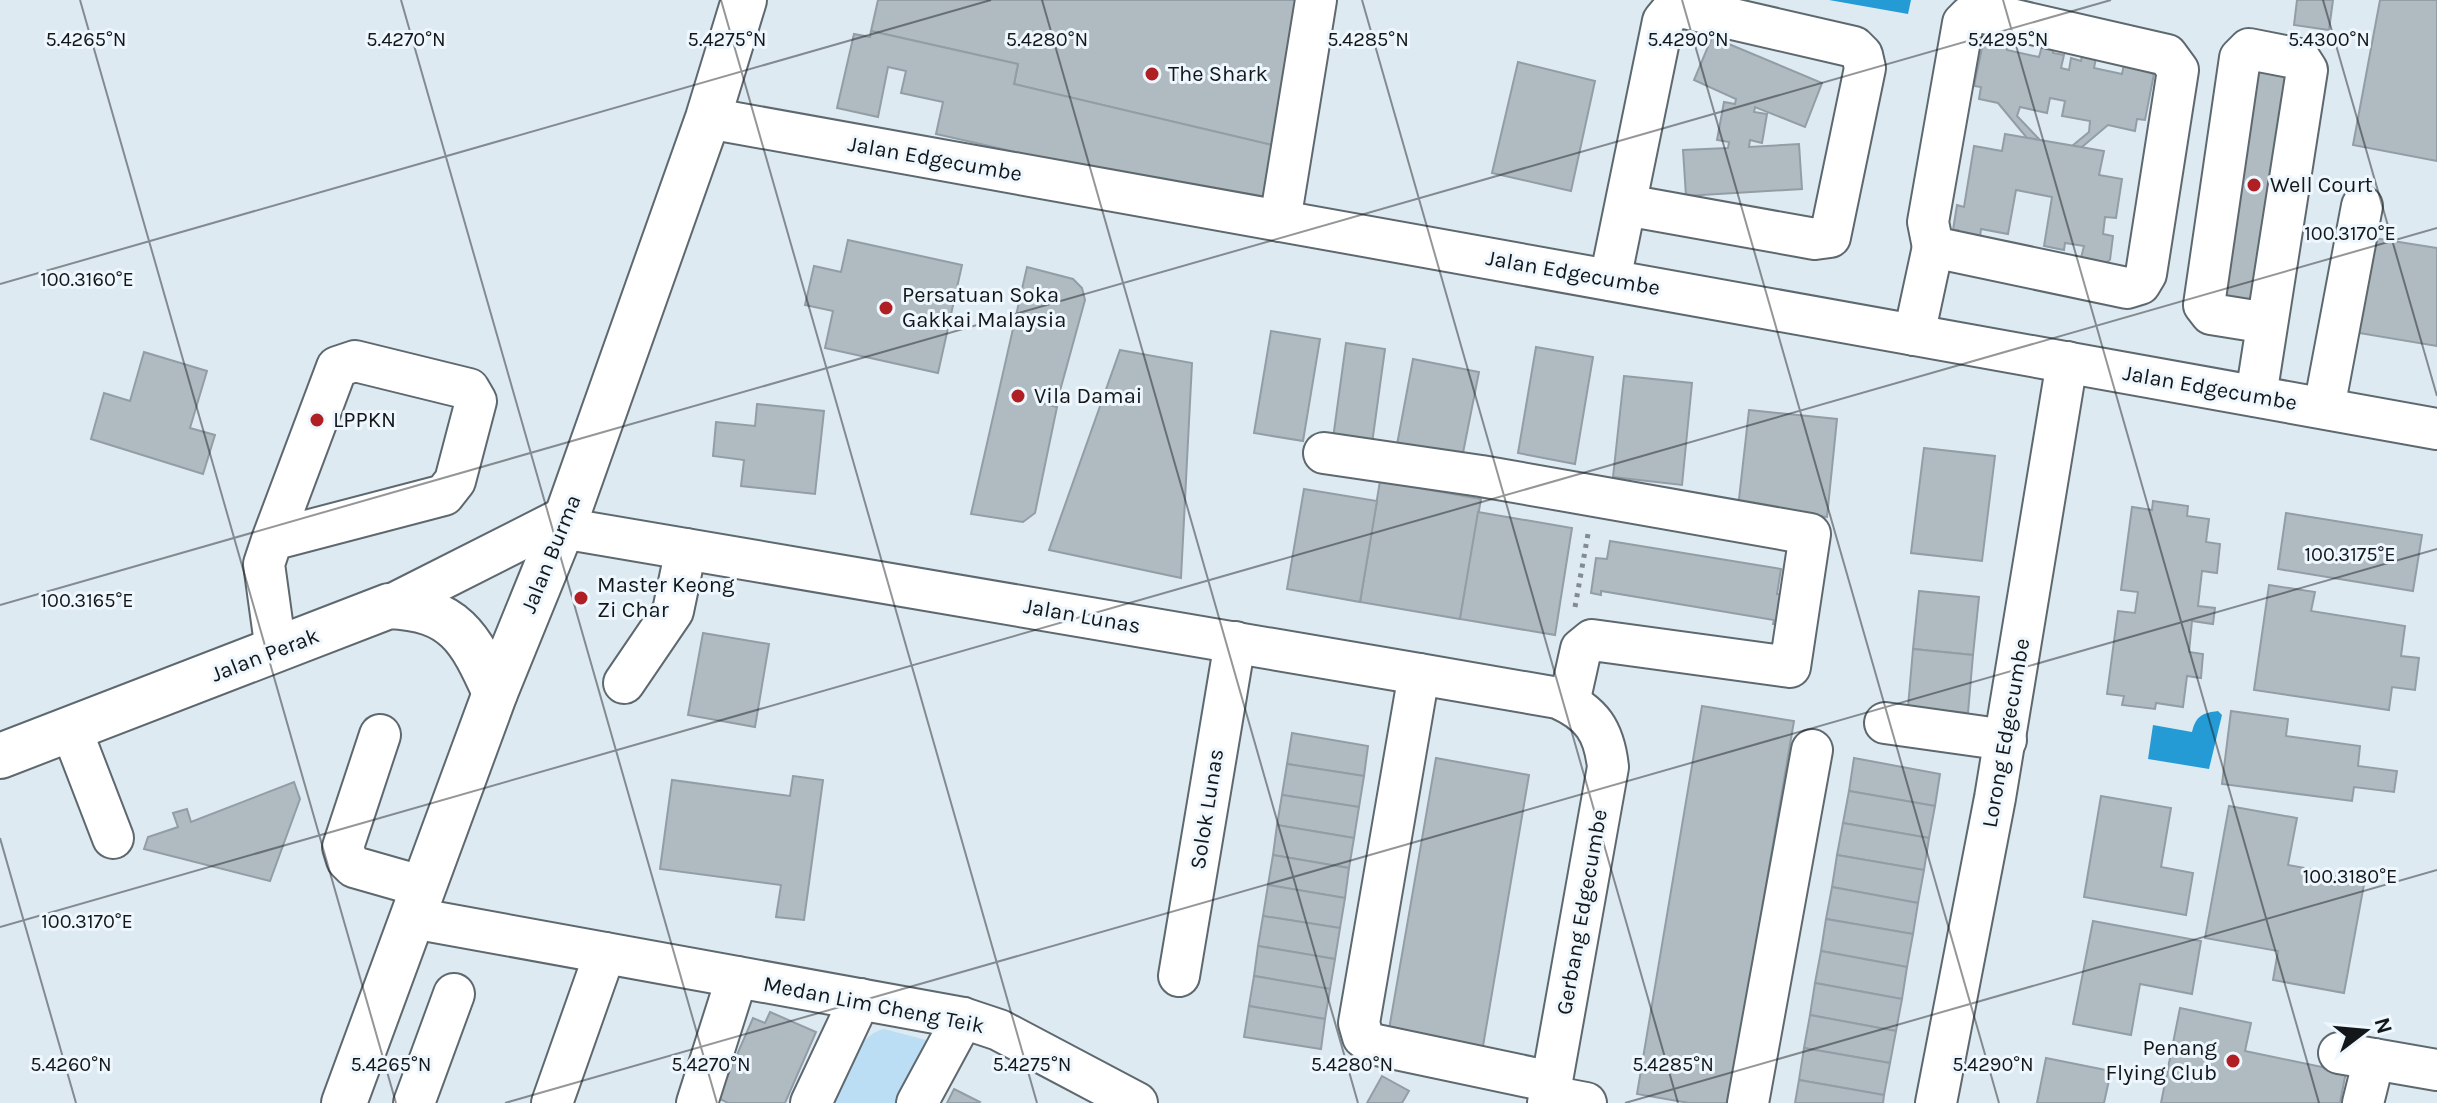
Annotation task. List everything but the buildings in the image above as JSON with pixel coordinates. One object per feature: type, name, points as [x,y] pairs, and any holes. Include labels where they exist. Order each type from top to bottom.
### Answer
[{"type":"main road","name":"Jalan Burma","points":[[344,1103],[495,693],[565,522],[708,118],[744,0]]},
{"type":"main road","name":"Jalan Perak","points":[[0,756],[389,606]]},
{"type":"main road","points":[[389,606],[413,607],[459,627],[475,647],[495,693]]},
{"type":"street","points":[[1280,221],[1316,0]]},
{"type":"street","points":[[1610,280],[1663,21],[1673,9],[1685,8],[1854,47],[1862,55],[1865,68],[1836,221],[1830,237],[1815,239],[1626,205]]},
{"type":"street","points":[[1914,335],[1933,247],[1928,222],[1963,23],[1980,12],[2167,55],[2174,60],[2178,70],[2146,274],[2140,284],[2127,288],[1933,247]]},
{"type":"street","points":[[2256,396],[2307,70],[2300,59],[2249,49],[2240,58],[2204,305],[2211,314],[2267,323]]},
{"type":"street","name":"Jalan Edgecumbe","points":[[708,118],[2437,429]]},
{"type":"street","points":[[2324,408],[2362,206]]},
{"type":"street","points":[[272,540],[444,495],[455,481],[476,401],[469,389],[355,361],[337,367],[272,540],[264,564],[276,651]]},
{"type":"street","name":"Lorong Edgecumbe","points":[[1936,1103],[2006,740],[2067,362]]},
{"type":"street","points":[[1324,453],[1481,476],[1810,534],[1790,667],[1592,640],[1581,649],[1582,712]]},
{"type":"street","points":[[389,606],[565,522]]},
{"type":"street","name":"Jalan Lunas","points":[[565,522],[686,549],[1419,674],[1582,712]]},
{"type":"street","points":[[624,683],[673,611],[686,549]]},
{"type":"street","name":"Solok Lunas","points":[[1179,976],[1235,642]]},
{"type":"street","points":[[1419,674],[1359,1023],[1363,1037],[1372,1044],[1558,1096]]},
{"type":"street","name":"Gerbang Edgecumbe","points":[[1558,1096],[1608,767],[1606,742],[1582,712]]},
{"type":"street","points":[[1885,723],[2006,740]]},
{"type":"street","points":[[71,729],[113,838]]},
{"type":"street","name":"Medan Lim Cheng Teik","points":[[380,735],[343,847],[347,860],[354,867],[418,902],[605,953],[963,1018],[999,1030],[1137,1103]]},
{"type":"street","points":[[1748,1103],[1812,750]]},
{"type":"street","points":[[552,1103],[605,953]]},
{"type":"street","name":"Medan Lim Cheng Teik","points":[[697,1103],[737,977]]},
{"type":"street","points":[[414,1103],[454,994]]},
{"type":"street","points":[[811,1103],[860,999]]},
{"type":"street","points":[[917,1103],[963,1018]]},
{"type":"street","points":[[2363,1103],[2357,1056],[2437,1070]]},
{"type":"path","points":[[1579,585],[1595,498]]},
{"type":"shaded area","points":[[884,1029],[938,1043],[906,1103],[834,1103],[859,1048],[866,1039]]},
{"type":"water","points":[[1829,0],[1911,0],[1908,14]]},
{"type":"water","points":[[2218,711],[2222,715],[2209,769],[2148,759],[2153,725],[2192,732],[2200,716]]},
{"type":"place","name":"The Shark","points":[[1152,74]]},
{"type":"place","name":"Well Court","points":[[2254,185]]},
{"type":"place","name":"Persatuan Soka Gakkai Malaysia","points":[[886,308]]},
{"type":"place","name":"Vila Damai","points":[[1018,396]]},
{"type":"place","name":"LPPKN","points":[[317,420]]},
{"type":"place","name":"Master Keong Zi Char","points":[[581,598]]},
{"type":"place","name":"Penang Flying Club","points":[[2233,1061]]}]
